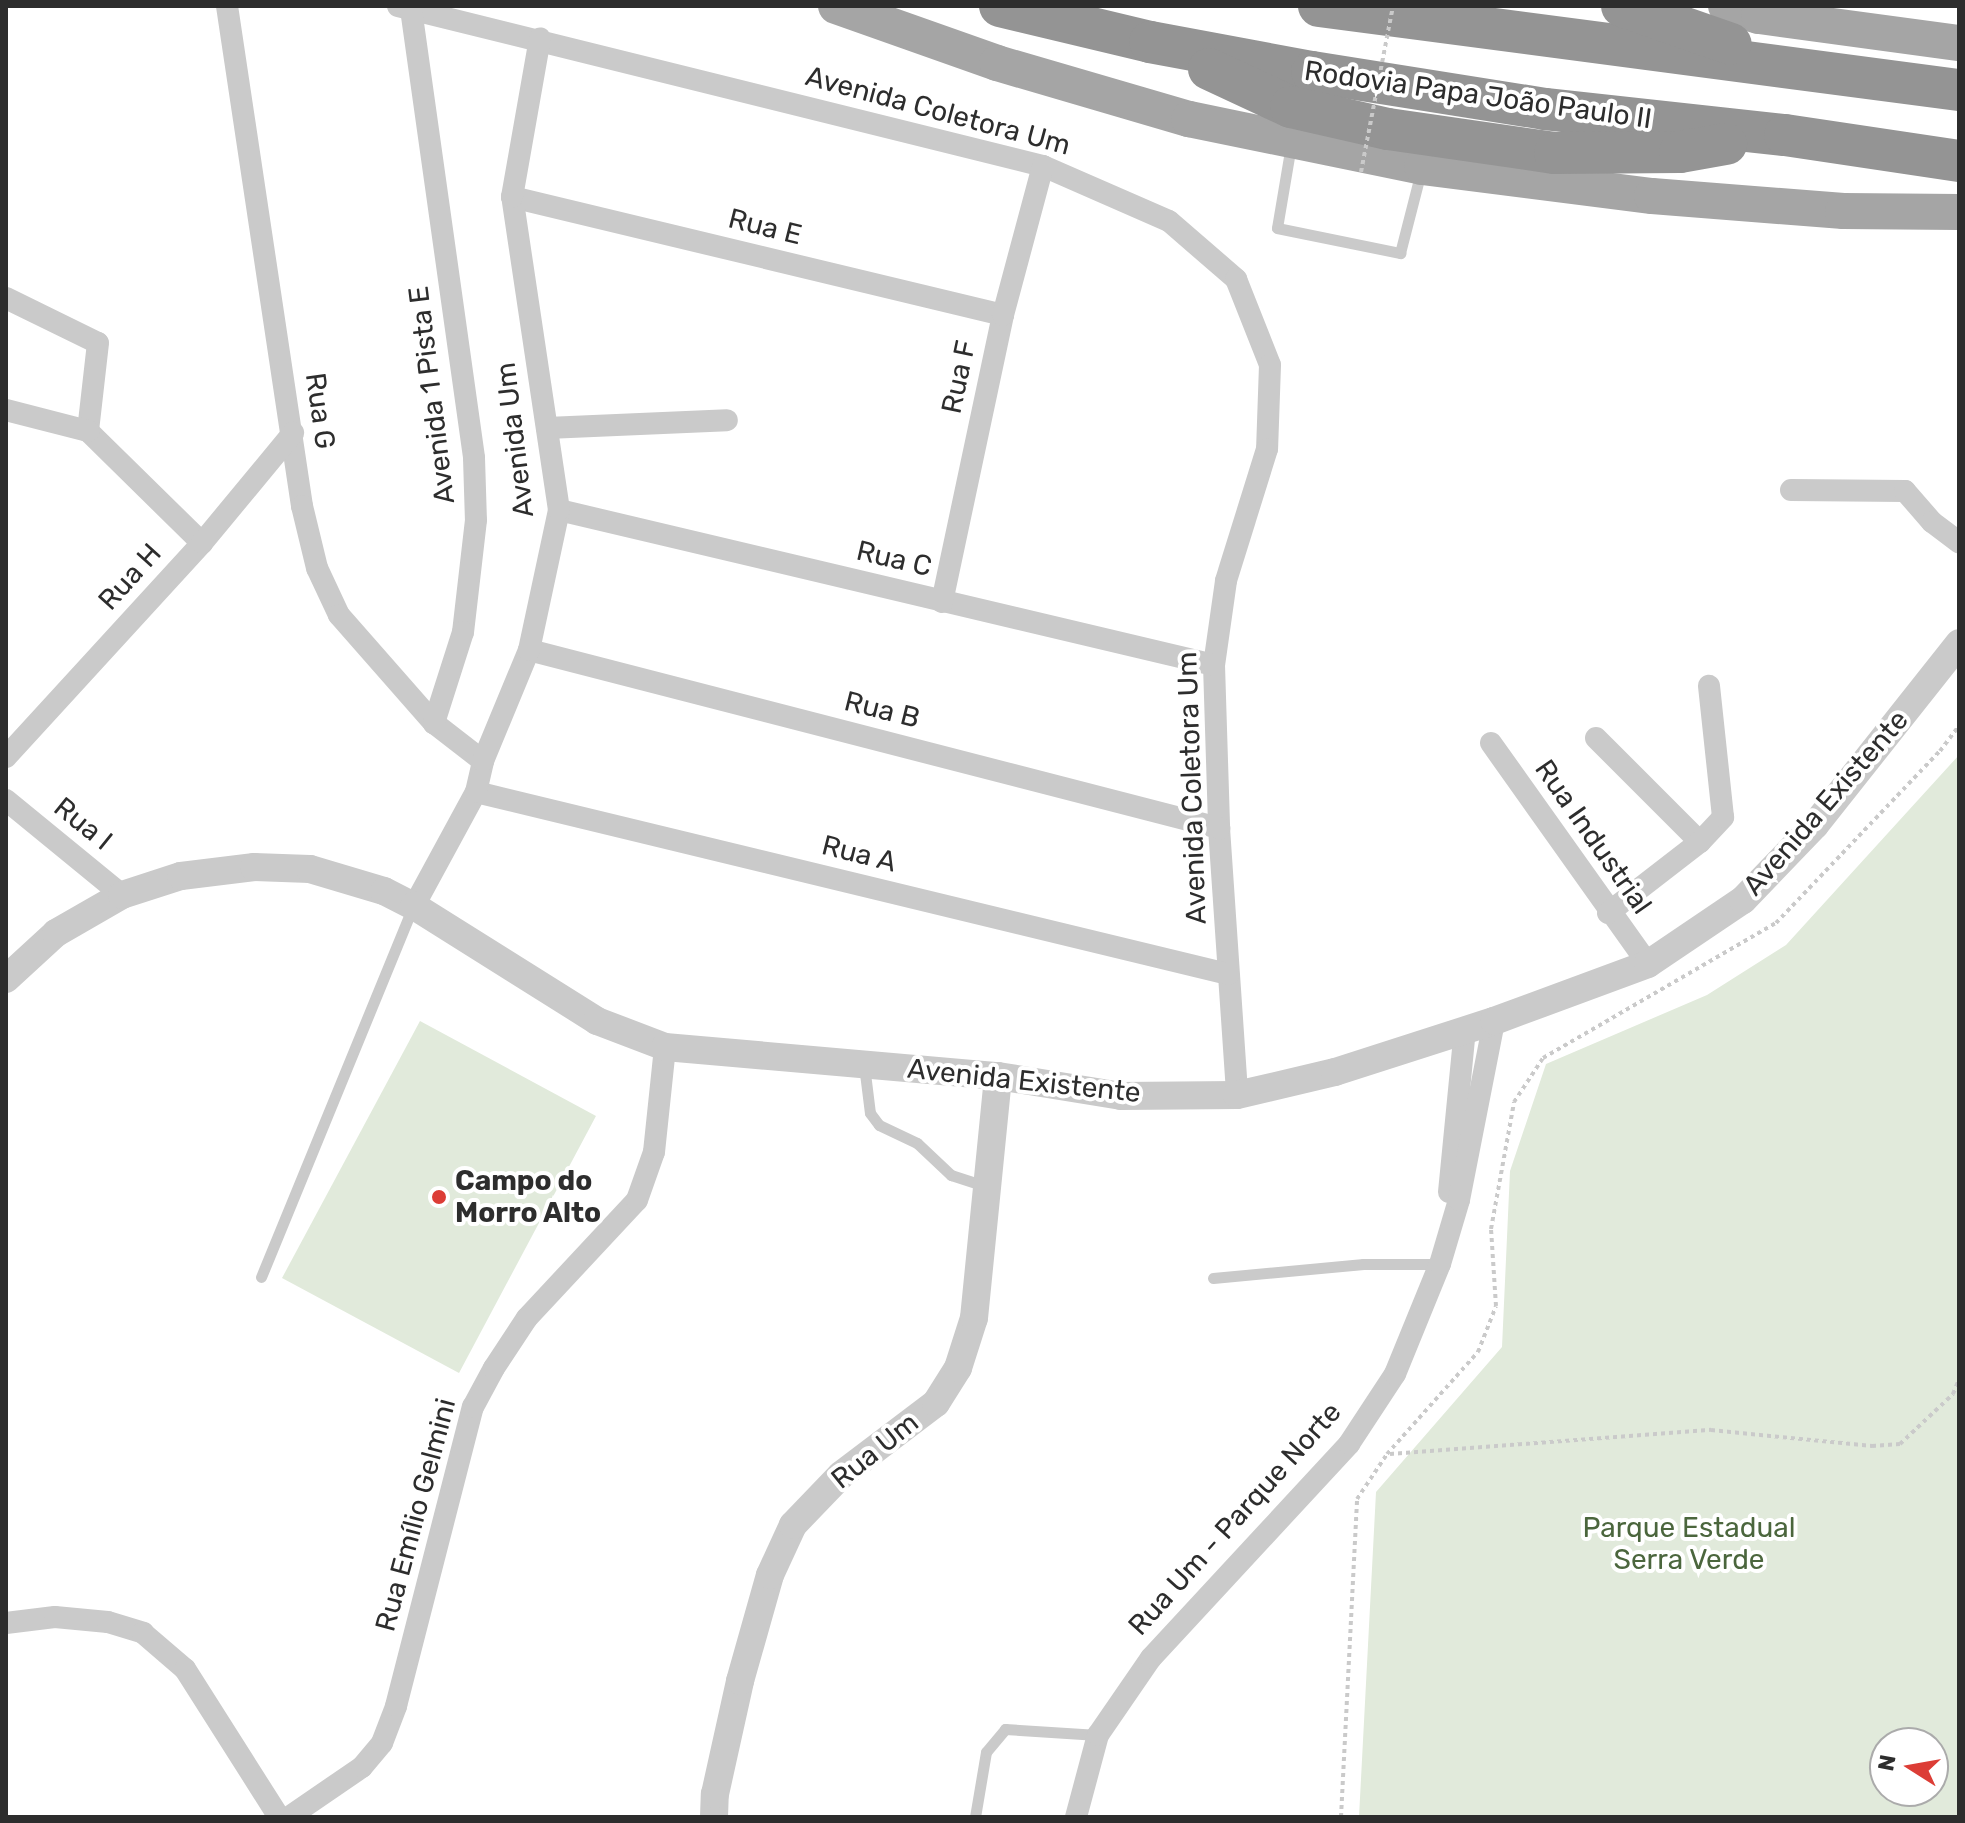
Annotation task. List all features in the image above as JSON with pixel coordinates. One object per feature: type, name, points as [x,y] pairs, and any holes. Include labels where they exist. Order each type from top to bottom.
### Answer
[{"type":"highway","name":"Rodovia Papa João Paulo II","points":[[1000,6],[1150,42],[1545,109],[1785,135],[1959,161]]},
{"type":"highway","points":[[1319,6],[1959,90]]},
{"type":"highway","points":[[1622,6],[1716,38],[1795,70]]},
{"type":"main road","points":[[836,6],[1012,67],[1189,119],[1422,167],[1652,196],[1843,211],[1959,212]]},
{"type":"main road","points":[[1726,6],[1759,16],[1959,43]]},
{"type":"street","name":"Rua G","points":[[227,6],[302,506],[317,568],[339,615],[434,723],[483,761]]},
{"type":"street","name":"Avenida Coletora Um","points":[[404,8],[540,38],[1043,166],[1169,221],[1236,279],[1270,365],[1267,449],[1226,581],[1214,665],[1219,828],[1237,1095]]},
{"type":"street","name":"Avenida 1 Pista E","points":[[404,8],[474,458],[476,520],[463,632],[434,723]]},
{"type":"street","name":"Avenida Um","points":[[414,906],[476,792],[483,761],[529,650],[559,510],[512,197],[540,38]]},
{"type":"street","name":"Rua F","points":[[942,602],[1003,315],[1043,166]]},
{"type":"street","name":"Rua E","points":[[512,197],[1003,315]]},
{"type":"street","points":[[6,298],[98,343],[88,431]]},
{"type":"street","points":[[6,410],[88,431],[202,543]]},
{"type":"street","points":[[547,428],[727,420]]},
{"type":"street","name":"Rua H","points":[[6,757],[202,543],[293,433]]},
{"type":"street","points":[[1791,490],[1905,491],[1932,522],[1959,542]]},
{"type":"street","name":"Rua C","points":[[559,510],[942,602],[1044,622],[1214,665]]},
{"type":"street","name":"Avenida Existente","points":[[6,979],[56,933],[122,895],[181,876],[254,867],[310,869],[384,891],[414,906],[597,1021],[665,1047],[998,1076],[1121,1096],[1237,1095],[1335,1072],[1494,1021],[1648,964],[1743,900],[1825,813],[1959,643]]},
{"type":"street","name":"Rua B","points":[[529,650],[1219,828]]},
{"type":"street","points":[[1608,913],[1700,842],[1723,817],[1709,686]]},
{"type":"street","points":[[1596,738],[1700,842]]},
{"type":"street","name":"Rua Industrial","points":[[1491,743],[1608,913],[1648,964]]},
{"type":"street","name":"Rua A","points":[[476,792],[1228,974]]},
{"type":"street","name":"Rua I","points":[[6,800],[122,895]]},
{"type":"street","name":"Rua Um - Parque Norte","points":[[1076,1817],[1098,1735],[1151,1658],[1349,1444],[1395,1374],[1440,1264],[1452,1213],[1459,1200],[1494,1021]]},
{"type":"street","name":"Rua Um - Parque Norte","points":[[1452,1213],[1449,1186],[1465,1028]]},
{"type":"street","name":"Rua Emílio Gelmini","points":[[289,1817],[362,1767],[382,1743],[396,1706],[473,1407],[527,1318],[637,1200],[654,1152],[665,1047]]},
{"type":"street","name":"Rua Um","points":[[714,1817],[715,1794],[740,1681],[770,1575],[793,1525],[841,1475],[936,1403],[958,1368],[974,1318],[998,1076]]},
{"type":"street","points":[[6,1623],[55,1617],[108,1622],[143,1633],[185,1669],[279,1817]]},
{"type":"lane","points":[[1291,140],[1277,228],[1400,253],[1422,167]]},
{"type":"lane","points":[[261,1277],[377,987],[414,906]]},
{"type":"lane","points":[[864,1065],[870,1113],[879,1125],[917,1143],[951,1175],[988,1187]]},
{"type":"lane","points":[[1213,1278],[1363,1264],[1440,1264]]},
{"type":"lane","points":[[975,1817],[986,1752],[1005,1729],[1098,1735]]},
{"type":"path","points":[[1361,172],[1393,6]]},
{"type":"path","points":[[1341,1817],[1357,1499],[1387,1454],[1478,1352],[1496,1306],[1491,1229],[1514,1102],[1543,1058],[1776,923],[1940,751],[1959,726]]},
{"type":"path","points":[[1387,1454],[1711,1430],[1872,1446],[1900,1444],[1953,1394],[1959,1379]]},
{"type":"path","points":[[1953,1394],[1959,1396]]},
{"type":"green space","name":"Parque Estadual Serra Verde","points":[[1959,755],[1959,1817],[1359,1817],[1376,1492],[1502,1347],[1510,1171],[1546,1064],[1707,995],[1786,945]]},
{"type":"green space","name":"Campo do Morro Alto","points":[[420,1021],[596,1116],[459,1373],[282,1278]]},
{"type":"place","name":"Campo do Morro Alto","points":[[439,1197]]}]
